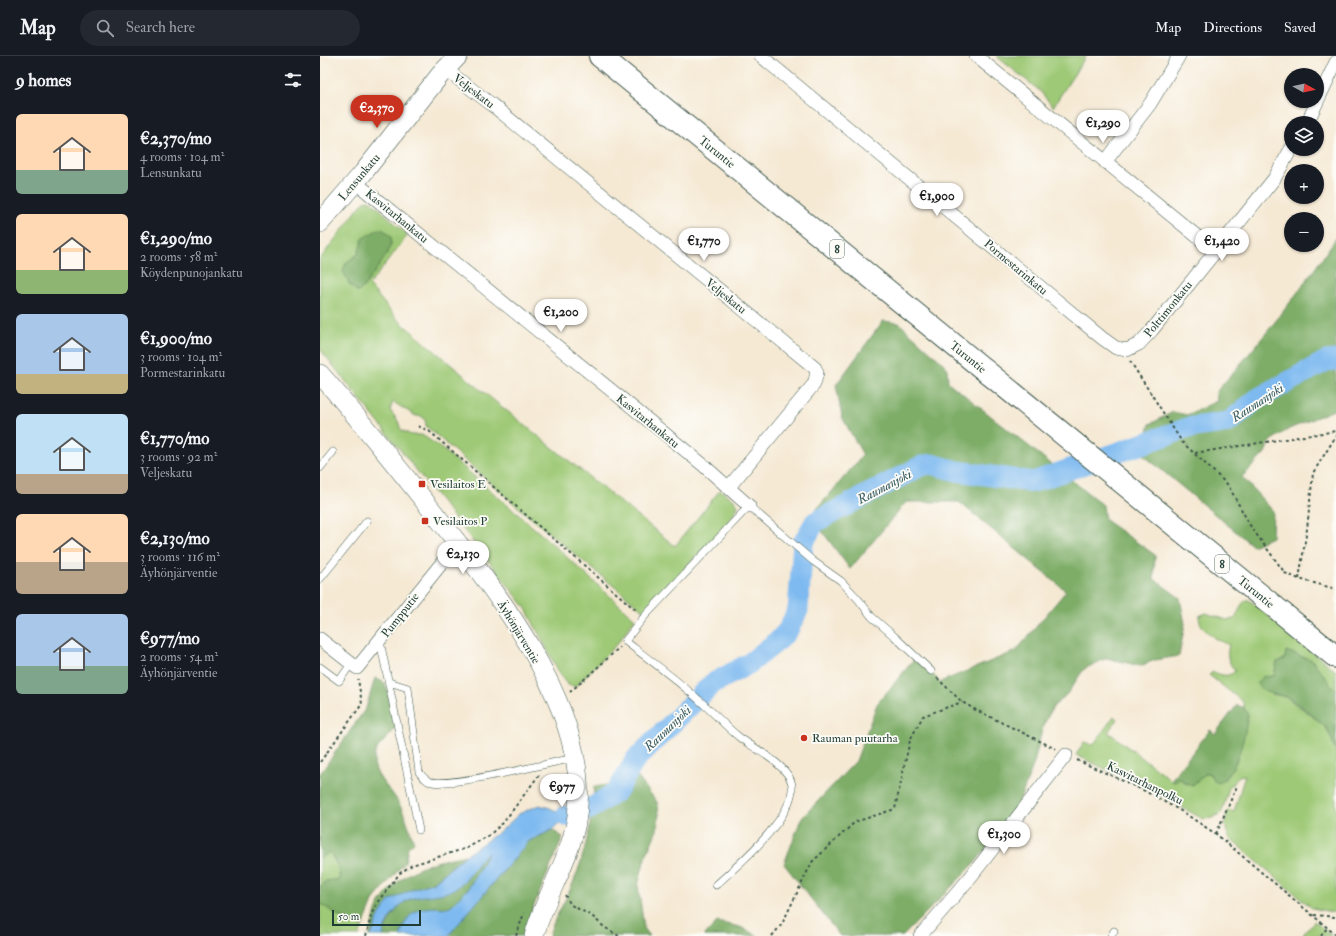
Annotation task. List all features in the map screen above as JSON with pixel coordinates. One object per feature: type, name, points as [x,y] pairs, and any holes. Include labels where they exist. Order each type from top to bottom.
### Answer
[{"type":"highway","name":"Turuntie","points":[[600,56],[1336,657]]},
{"type":"main road","name":"Lensunkatu","points":[[320,223],[451,62]]},
{"type":"main road","name":"Äyhönjärventie","points":[[320,374],[355,414],[486,580],[510,616],[558,701],[568,728],[576,757],[579,792],[575,827],[571,844],[534,936]]},
{"type":"street","name":"Pormestarinkatu","points":[[761,56],[1102,338],[1116,348],[1127,350]]},
{"type":"street","points":[[976,56],[1215,251]]},
{"type":"street","points":[[1105,162],[1150,104],[1179,56]]},
{"type":"street","name":"Veljeskatu","points":[[451,62],[491,104],[814,368],[817,374],[814,384],[729,487]]},
{"type":"street","points":[[1310,116],[1336,62]]},
{"type":"street","name":"Polttimonkatu","points":[[1127,350],[1139,344],[1152,330],[1274,179],[1287,156]]},
{"type":"street","name":"Kasvitarhankatu","points":[[354,182],[729,487],[749,506]]},
{"type":"street","name":"Pumpputie","points":[[354,666],[380,641],[458,543]]},
{"type":"street","points":[[320,639],[354,666]]},
{"type":"street","points":[[920,936],[974,873],[1066,755]]},
{"type":"lane","points":[[320,468],[333,452]]},
{"type":"lane","points":[[716,885],[756,849],[777,823],[788,802],[792,785],[790,776],[764,753],[739,737],[698,699],[625,642],[644,617],[749,506]]},
{"type":"lane","name":"Kasvitarhankatu","points":[[749,506],[813,561],[841,581],[872,617],[931,671]]},
{"type":"lane","points":[[320,579],[367,521]]},
{"type":"lane","points":[[380,641],[419,830]]},
{"type":"lane","points":[[320,667],[339,681],[354,666]]},
{"type":"lane","points":[[389,682],[408,688],[419,772],[427,780],[442,783],[548,764],[576,757]]},
{"type":"path","points":[[1127,350],[1132,365],[1182,442],[1228,485],[1252,527],[1285,572],[1299,579],[1336,589]]},
{"type":"path","points":[[418,426],[429,431],[644,617]]},
{"type":"path","points":[[1195,453],[1336,431]]},
{"type":"path","points":[[1299,579],[1307,529],[1313,473],[1336,436]]},
{"type":"path","points":[[558,701],[573,690],[625,642]]},
{"type":"path","points":[[320,762],[362,704],[354,666]]},
{"type":"path","name":"Kasvitarhanpolku","points":[[931,671],[940,682],[962,702],[1002,724],[1044,742],[1066,755],[1143,790],[1181,811],[1216,834],[1336,935]]},
{"type":"path","points":[[772,936],[782,924],[812,862],[855,822],[895,809],[910,740],[923,716],[962,702]]},
{"type":"path","points":[[366,936],[372,912],[379,900],[400,873],[412,865],[467,848],[488,836],[503,823],[548,764]]},
{"type":"path","points":[[1216,834],[1237,786]]},
{"type":"path","points":[[557,880],[571,905],[592,916],[604,927],[620,936]]},
{"type":"path","points":[[1313,915],[1336,917]]},
{"type":"path","points":[[1321,936],[1327,928]]},
{"type":"green space","points":[[996,56],[1086,56],[1053,107],[1040,91]]},
{"type":"green space","points":[[367,200],[371,201],[408,235],[369,285],[398,320],[481,390],[675,546],[720,490],[734,500],[738,506],[729,522],[722,530],[644,611],[526,514],[426,426],[425,419],[421,416],[416,416],[393,402],[390,410],[398,421],[401,430],[411,435],[422,435],[440,447],[548,540],[635,619],[617,644],[575,687],[568,685],[562,678],[525,607],[320,349],[320,259],[361,205]]},
{"type":"green space","points":[[379,229],[387,232],[391,236],[390,248],[374,273],[358,292],[350,285],[343,271],[346,263],[358,254],[363,238]]},
{"type":"green space","points":[[1336,238],[1336,349],[1320,356],[1268,385],[1225,416],[1184,423],[1147,435],[1150,424],[1173,412],[1187,415],[1217,401],[1216,392],[1279,317]]},
{"type":"green space","points":[[883,321],[899,323],[947,367],[948,382],[1103,505],[1105,520],[1155,555],[1154,579],[1180,598],[1185,624],[1179,656],[1155,660],[1140,666],[1107,658],[1084,669],[1067,694],[1053,707],[1043,726],[1034,763],[1016,810],[974,864],[903,936],[840,936],[784,864],[801,819],[856,761],[877,704],[916,657],[940,682],[1016,651],[1066,591],[959,502],[906,502],[850,569],[811,516],[863,455],[842,417],[836,385]]},
{"type":"green space","points":[[1320,368],[1336,368],[1336,409],[1289,429],[1270,441],[1265,453],[1242,477],[1273,511],[1272,537],[1253,546],[1141,453],[1204,428],[1233,426],[1261,401],[1305,383]]},
{"type":"green space","points":[[1246,600],[1249,600],[1336,671],[1336,691],[1286,651],[1285,659],[1277,662],[1274,676],[1262,677],[1271,694],[1286,697],[1327,729],[1336,750],[1336,913],[1312,908],[1229,838],[1226,824],[1227,813],[1228,810],[1234,812],[1245,775],[1239,776],[1229,788],[1222,812],[1213,818],[1203,819],[1158,794],[1076,755],[1084,742],[1093,745],[1114,716],[1117,719],[1108,732],[1174,782],[1179,778],[1186,784],[1196,783],[1206,773],[1210,774],[1214,781],[1225,779],[1237,761],[1248,715],[1244,708],[1243,702],[1209,675],[1213,672],[1222,675],[1230,675],[1235,671],[1228,659],[1229,645],[1210,634],[1202,626],[1199,616],[1206,613],[1227,620],[1235,619],[1242,604]]},
{"type":"green space","points":[[1286,651],[1312,660],[1336,691],[1336,750],[1328,730],[1314,717],[1290,699],[1282,695],[1266,692],[1257,683],[1262,677],[1274,676],[1277,662],[1285,659]]},
{"type":"green space","points":[[375,678],[385,683],[396,715],[394,729],[375,753],[374,760],[376,771],[401,808],[414,842],[408,847],[405,862],[374,899],[363,926],[340,917],[320,903],[320,888],[326,881],[340,879],[337,865],[330,852],[320,858],[320,774],[366,708]]},
{"type":"green space","points":[[1237,705],[1244,708],[1248,715],[1240,752],[1226,777],[1219,783],[1214,781],[1210,774],[1206,773],[1191,786],[1179,778],[1174,782],[1171,780],[1210,730],[1215,734]]},
{"type":"green space","points":[[631,774],[636,775],[657,802],[659,814],[657,830],[645,858],[638,885],[644,928],[650,936],[549,936],[578,871],[585,848],[592,812],[594,787],[617,783]]},
{"type":"green space","points":[[552,830],[563,837],[529,917],[523,936],[448,936],[529,841]]},
{"type":"green space","points":[[330,851],[337,865],[340,880],[326,881],[320,888],[320,858]]},
{"type":"green space","points":[[489,853],[468,889],[449,908],[439,907],[417,911],[407,920],[400,936],[383,936],[384,930],[400,903],[416,896],[429,895]]},
{"type":"green space","points":[[466,855],[433,882],[411,890],[380,914],[371,936],[369,936],[378,906],[395,884],[405,876],[427,865]]},
{"type":"green space","points":[[320,903],[340,917],[363,926],[359,936],[320,936]]},
{"type":"green space","points":[[1314,921],[1332,936],[1302,936]]},
{"type":"green space","points":[[717,922],[740,927],[758,936],[704,936]]},
{"type":"water","points":[[539,805],[550,808],[566,816],[552,830],[529,841],[448,936],[400,936],[408,919],[417,910],[431,907],[449,908],[468,889],[488,853],[484,855],[460,886],[447,892],[423,896],[407,901],[391,916],[385,927],[383,936],[371,936],[380,914],[389,901],[411,890],[434,882],[466,855],[502,830],[519,814]]},
{"type":"waterway","name":"Raumanjoki","points":[[566,816],[590,809],[617,791],[636,759],[712,684],[750,663],[780,639],[788,630],[798,610],[803,543],[815,522],[921,466],[931,464],[957,471],[1033,482],[1188,428],[1229,422],[1257,399],[1326,361],[1336,360]]},
{"type":"place","name":"Vesilaitos E","points":[[422,484]]},
{"type":"place","name":"Vesilaitos P","points":[[425,521]]},
{"type":"place","name":"Rauman puutarha","points":[[804,738]]}]
